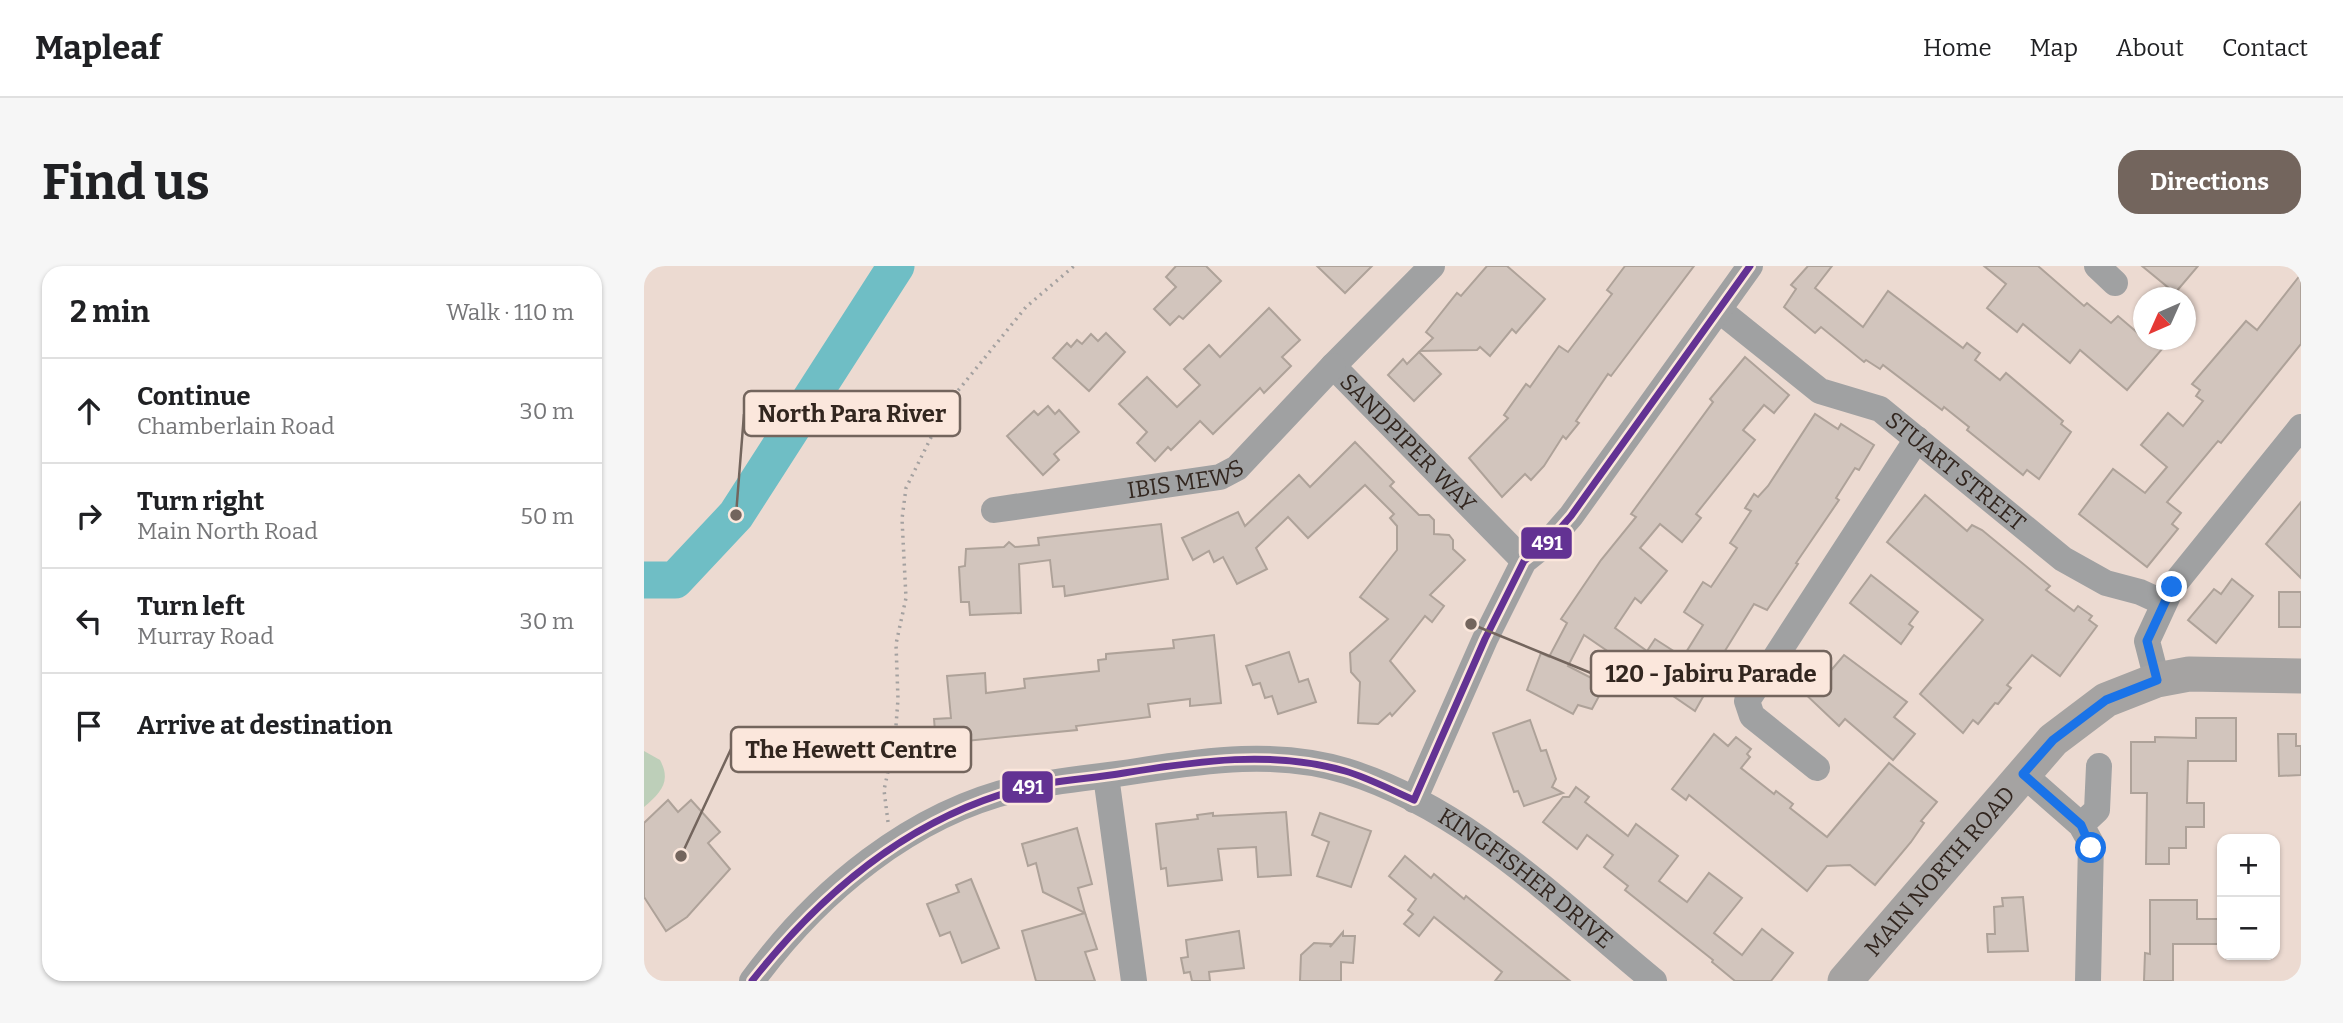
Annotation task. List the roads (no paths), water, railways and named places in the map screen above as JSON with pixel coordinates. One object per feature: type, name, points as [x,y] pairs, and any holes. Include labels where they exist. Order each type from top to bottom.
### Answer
[{"type":"main road","name":"MAIN NORTH ROAD","points":[[1845,981],[2053,740],[2106,700],[2157,680],[2189,674],[2301,676]]},
{"type":"street","name":"SANDPIPER WAY","points":[[1432,266],[1333,366],[1524,561]]},
{"type":"street","points":[[1414,800],[1485,639],[1524,561],[1549,541],[1571,516],[1750,266]]},
{"type":"street","name":"STUART STREET","points":[[1718,310],[1821,391],[1880,409],[2063,559],[2106,583],[2140,592],[2164,603]]},
{"type":"street","name":"IBIS MEWS","points":[[993,510],[1220,477],[1237,468],[1333,366]]},
{"type":"street","points":[[2157,680],[2147,641],[2172,587],[2301,428]]},
{"type":"street","points":[[1817,768],[1752,716],[1747,701],[1917,439]]},
{"type":"street","name":"KINGFISHER DRIVE","points":[[752,981],[776,948],[845,878],[944,817],[1007,793],[1216,759],[1298,761],[1347,771],[1414,800],[1459,823],[1654,981]]},
{"type":"street","points":[[2081,825],[2097,810],[2099,766]]},
{"type":"street","points":[[2023,774],[2081,825],[2091,843],[2088,981]]},
{"type":"street","points":[[1106,776],[1134,981]]},
{"type":"waterway","points":[[644,580],[675,580],[736,515],[896,266]]},
{"type":"place","name":"North Para River","points":[[736,515]]},
{"type":"place","name":"120 - Jabiru Parade","points":[[1471,624]]},
{"type":"place","name":"The Hewett Centre","points":[[681,856]]}]
